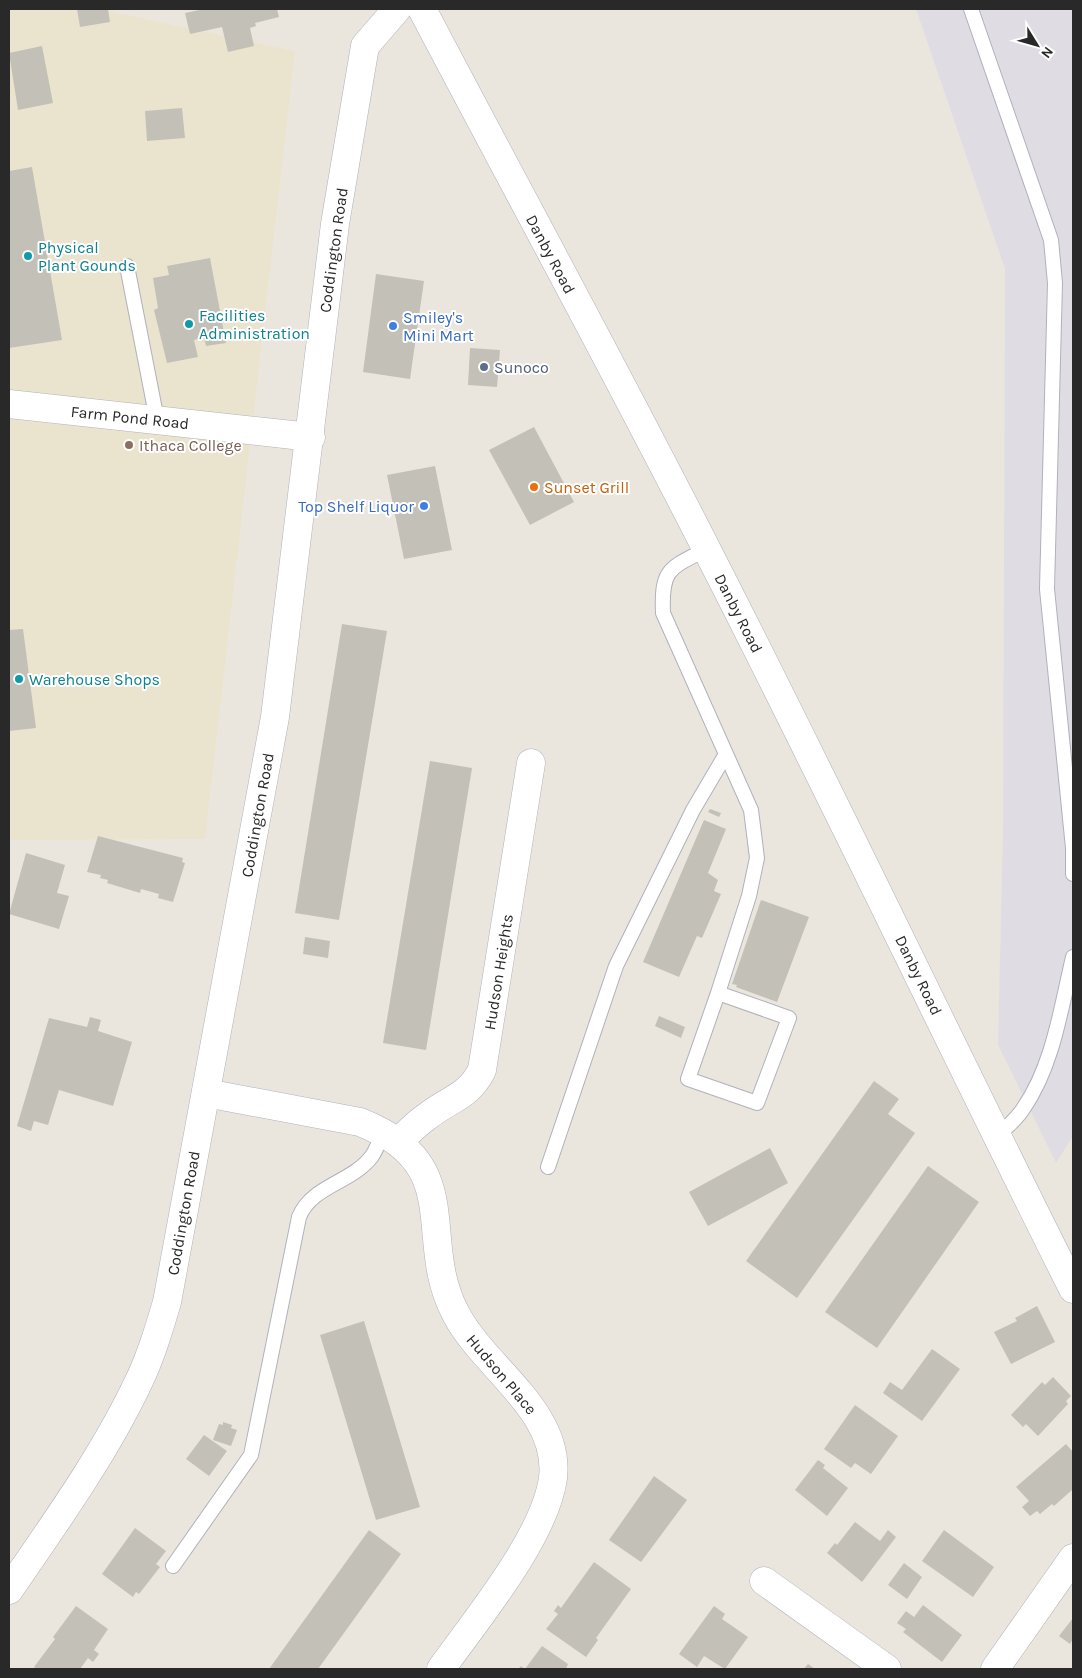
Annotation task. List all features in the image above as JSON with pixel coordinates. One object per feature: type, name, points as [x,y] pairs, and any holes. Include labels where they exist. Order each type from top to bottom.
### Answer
[{"type":"street","name":"Coddington Road","points":[[9,1590],[62,1512],[112,1433],[139,1381],[155,1341],[167,1302],[275,717],[311,437],[335,224],[366,46],[397,9]]},
{"type":"street","name":"Danby Road","points":[[422,9],[707,549],[879,892],[997,1137],[1073,1289]]},
{"type":"street","name":"Farm Pond Road","points":[[9,404],[311,437]]},
{"type":"street","name":"Hudson Heights","points":[[391,1137],[471,1088],[482,1070],[531,762]]},
{"type":"street","name":"Hudson Place","points":[[206,1093],[360,1122],[391,1137],[423,1172],[431,1189],[443,1282],[449,1302],[475,1345],[529,1403],[549,1441],[553,1460],[553,1477],[548,1501],[540,1519],[515,1564],[441,1669]]},
{"type":"street","points":[[995,1669],[1073,1558]]},
{"type":"street","points":[[764,1581],[887,1669]]},
{"type":"lane","points":[[971,9],[1051,240],[1055,283],[1047,589],[1069,769],[1073,874]]},
{"type":"lane","points":[[127,266],[157,420]]},
{"type":"lane","points":[[707,549],[674,566],[666,575],[662,590],[663,613],[751,810],[757,858],[749,896],[688,1078],[757,1103],[789,1018],[718,993]]},
{"type":"lane","points":[[548,1167],[616,966],[692,810],[726,754]]},
{"type":"lane","points":[[997,1137],[1022,1111],[1034,1092],[1051,1048],[1073,957]]},
{"type":"lane","points":[[173,1566],[251,1455],[297,1227],[303,1206],[315,1195],[351,1176],[391,1137]]},
{"type":"shaded area","name":"Ithaca College","points":[[9,9],[99,9],[295,51],[205,839],[9,840]]},
{"type":"shaded area","points":[[916,9],[1073,9],[1073,1136],[1056,1163],[998,1045],[1003,830],[1005,269]]},
{"type":"building","points":[[77,9],[108,9],[110,22],[80,27]]},
{"type":"building","points":[[204,9],[277,9],[279,17],[255,23],[256,26],[250,28],[254,46],[228,52],[222,27],[190,34],[185,13]]},
{"type":"building","points":[[42,46],[53,103],[18,110],[9,53]]},
{"type":"building","points":[[182,108],[185,138],[147,141],[145,111]]},
{"type":"building","name":"Physical Plant Gounds","points":[[32,167],[62,340],[9,348],[9,171]]},
{"type":"building","name":"Facilities Administration","points":[[210,258],[226,343],[206,346],[204,338],[194,340],[198,357],[167,363],[154,310],[158,308],[153,278],[169,275],[167,266]]},
{"type":"building","name":"Smiley's Mini Mart","points":[[376,274],[424,281],[410,379],[363,372]]},
{"type":"building","name":"Sunoco","points":[[470,348],[500,350],[497,387],[468,385]]},
{"type":"building","points":[[534,427],[574,502],[530,525],[489,450]]},
{"type":"building","points":[[435,466],[452,550],[404,559],[387,475]]},
{"type":"building","points":[[342,624],[387,631],[339,920],[295,913]]},
{"type":"building","name":"Warehouse Shops","points":[[23,629],[36,728],[9,731],[9,630]]},
{"type":"building","points":[[430,761],[472,768],[426,1050],[383,1043]]},
{"type":"building","points":[[710,809],[721,813],[719,817],[708,812]]},
{"type":"building","points":[[704,820],[726,829],[708,873],[718,880],[714,891],[721,894],[702,938],[697,936],[679,977],[643,962]]},
{"type":"building","points":[[98,836],[183,858],[182,862],[185,863],[173,902],[158,898],[159,894],[141,889],[140,893],[107,883],[108,880],[100,878],[101,875],[87,872]]},
{"type":"building","points":[[26,853],[65,865],[57,893],[69,896],[59,929],[9,914]]},
{"type":"building","points":[[761,900],[809,917],[777,1002],[732,984]]},
{"type":"building","points":[[305,937],[330,941],[328,958],[303,954]]},
{"type":"building","points":[[659,1016],[685,1027],[681,1038],[655,1026]]},
{"type":"building","points":[[90,1017],[101,1020],[98,1031],[132,1042],[113,1106],[59,1090],[48,1125],[34,1121],[31,1131],[17,1126],[49,1018],[87,1027]]},
{"type":"building","points":[[874,1081],[899,1099],[888,1114],[915,1133],[797,1298],[746,1261]]},
{"type":"building","points":[[770,1148],[788,1183],[708,1226],[689,1192]]},
{"type":"building","points":[[928,1166],[979,1202],[877,1348],[825,1312]]},
{"type":"building","points":[[1037,1306],[1055,1342],[1011,1364],[994,1332],[1017,1321],[1015,1318]]},
{"type":"building","points":[[364,1321],[420,1507],[376,1520],[320,1335]]},
{"type":"building","points":[[932,1349],[960,1369],[922,1421],[883,1393],[890,1382],[902,1390]]},
{"type":"building","points":[[1053,1377],[1071,1396],[1066,1401],[1068,1404],[1038,1436],[1026,1424],[1023,1427],[1011,1415],[1042,1382],[1045,1385]]},
{"type":"building","points":[[855,1405],[898,1436],[871,1474],[855,1463],[851,1468],[824,1449]]},
{"type":"building","points":[[223,1422],[232,1425],[231,1428],[237,1430],[231,1446],[213,1440],[219,1424],[223,1425]]},
{"type":"building","points":[[204,1435],[227,1451],[209,1476],[186,1459]]},
{"type":"building","points":[[1066,1444],[1073,1452],[1072,1490],[1054,1506],[1052,1504],[1040,1514],[1037,1511],[1030,1516],[1022,1507],[1029,1501],[1016,1487]]},
{"type":"building","points":[[818,1460],[825,1465],[823,1468],[848,1488],[827,1516],[795,1490]]},
{"type":"building","points":[[654,1476],[687,1500],[641,1562],[609,1540]]},
{"type":"building","points":[[855,1522],[880,1541],[888,1530],[896,1537],[862,1582],[827,1553],[835,1543],[837,1545]]},
{"type":"building","points":[[135,1528],[166,1551],[156,1564],[160,1567],[139,1594],[136,1592],[133,1597],[102,1574]]},
{"type":"building","points":[[369,1530],[401,1554],[318,1669],[269,1669]]},
{"type":"building","points":[[944,1530],[994,1567],[973,1597],[922,1561]]},
{"type":"building","points":[[594,1562],[631,1589],[596,1638],[598,1640],[586,1657],[546,1629],[558,1614],[554,1611],[558,1605],[561,1608]]},
{"type":"building","points":[[904,1563],[922,1577],[907,1599],[888,1585]]},
{"type":"building","points":[[923,1605],[962,1635],[942,1662],[903,1632],[906,1629],[897,1623],[906,1611],[914,1617]]},
{"type":"building","points":[[76,1606],[108,1629],[94,1650],[99,1654],[93,1662],[88,1658],[80,1669],[37,1669],[34,1667]]},
{"type":"building","points":[[714,1606],[725,1614],[722,1619],[748,1637],[725,1669],[704,1656],[697,1667],[679,1654]]},
{"type":"building","points":[[1073,1618],[1073,1639],[1070,1644],[1059,1636]]},
{"type":"building","points":[[542,1646],[568,1664],[566,1669],[525,1669]]},
{"type":"building","points":[[808,1664],[815,1669],[804,1669]]},
{"type":"place","name":"Physical Plant Gounds","points":[[28,256]]},
{"type":"place","name":"Facilities Administration","points":[[189,324]]},
{"type":"place","name":"Smiley's Mini Mart","points":[[393,326]]},
{"type":"place","name":"Sunoco","points":[[484,367]]},
{"type":"place","name":"Ithaca College","points":[[129,445]]},
{"type":"place","name":"Sunset Grill","points":[[534,487]]},
{"type":"place","name":"Top Shelf Liquor","points":[[424,506]]},
{"type":"place","name":"Warehouse Shops","points":[[19,679]]}]
